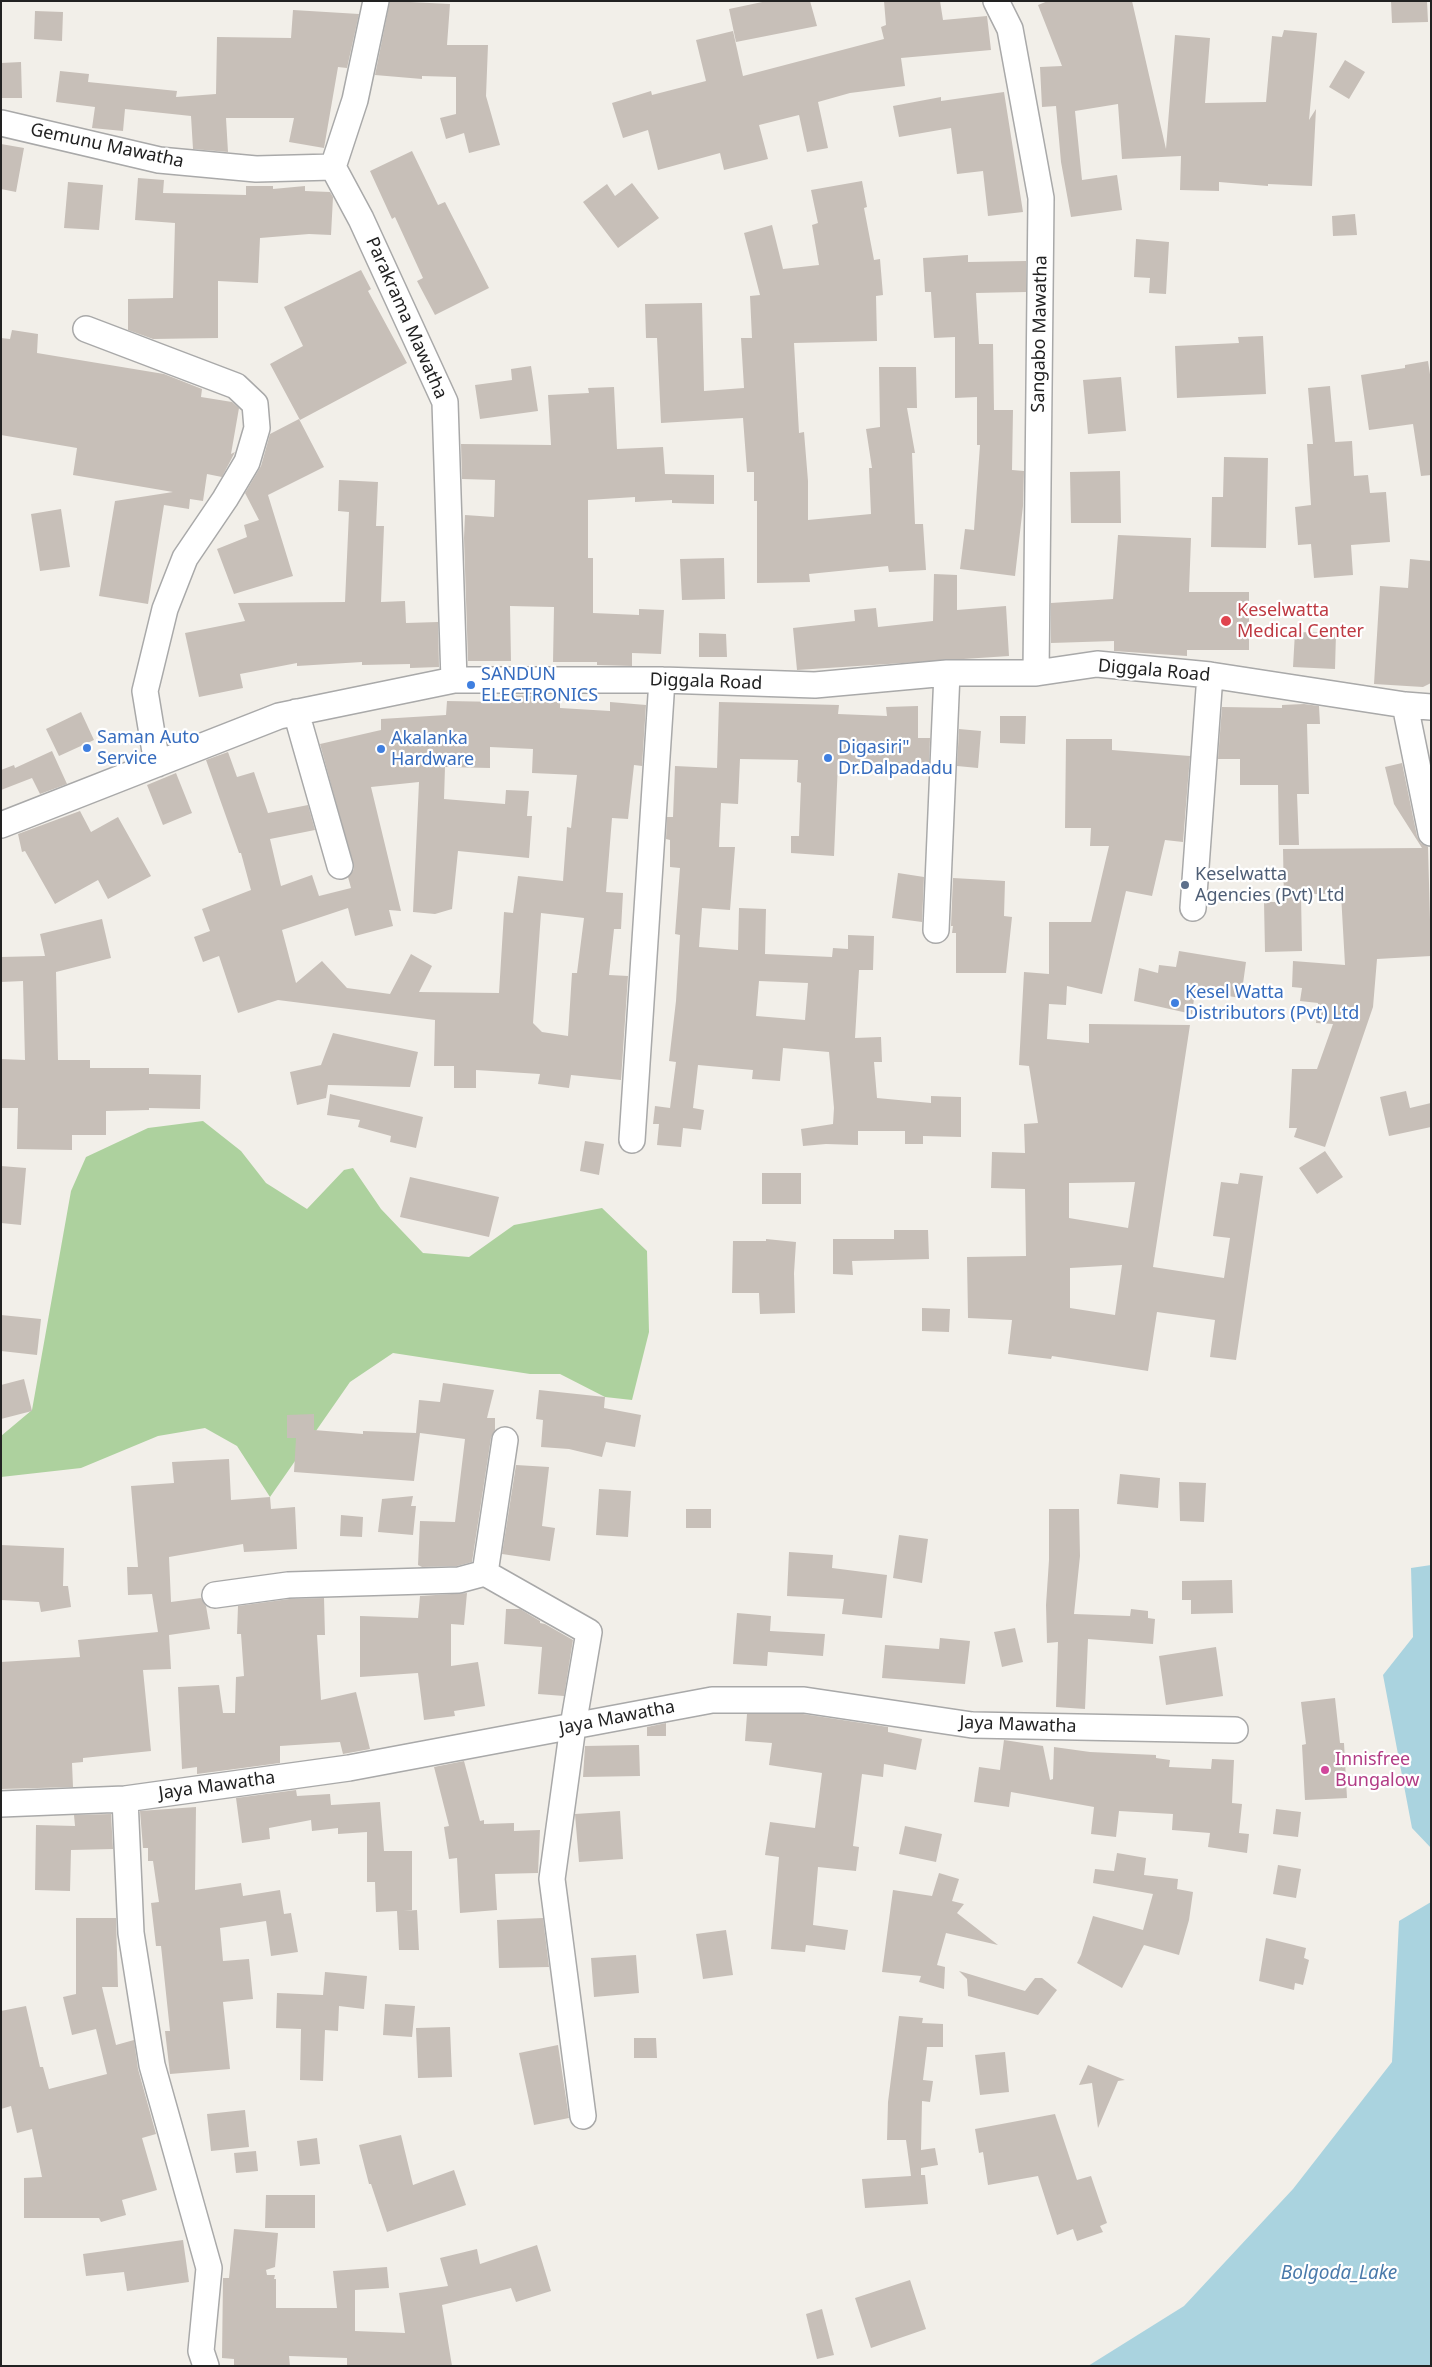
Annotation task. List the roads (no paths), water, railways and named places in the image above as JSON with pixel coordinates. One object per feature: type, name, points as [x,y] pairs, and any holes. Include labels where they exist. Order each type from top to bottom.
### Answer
[{"type":"street","points":[[333,167],[355,100],[376,1]]},
{"type":"street","name":"Sangabo Mawatha","points":[[996,1],[1010,29],[1041,198],[1036,672]]},
{"type":"street","name":"Gemunu Mawatha","points":[[1,124],[159,160],[256,169],[333,167]]},
{"type":"street","name":"Parakrama Mawatha","points":[[333,167],[361,219],[446,402],[454,680]]},
{"type":"street","points":[[86,329],[236,386],[255,404],[257,428],[247,462],[225,499],[185,558],[165,610],[145,691],[157,764]]},
{"type":"street","name":"Diggala Road","points":[[1,825],[278,716],[454,680],[662,680],[815,685],[947,673],[1036,672],[1097,664],[1210,675],[1405,705],[1431,707]]},
{"type":"street","points":[[936,930],[947,673]]},
{"type":"street","points":[[1193,908],[1210,675]]},
{"type":"street","points":[[632,1140],[662,680]]},
{"type":"street","points":[[1405,705],[1431,833]]},
{"type":"street","points":[[296,712],[340,866]]},
{"type":"street","points":[[486,1572],[505,1440]]},
{"type":"street","points":[[216,1595],[288,1585],[459,1580],[486,1572],[590,1632],[573,1726],[552,1879],[583,2116]]},
{"type":"street","name":"Jaya Mawatha","points":[[1,1804],[125,1798],[349,1768],[712,1700],[804,1700],[972,1726],[1235,1730]]},
{"type":"street","points":[[125,1798],[131,1933],[152,2065],[209,2268],[201,2351],[206,2366]]},
{"type":"water","points":[[1431,1565],[1431,1848],[1412,1828],[1383,1675],[1413,1637],[1411,1568]]},
{"type":"water","name":"Bolgoda_Lake","points":[[1431,1902],[1431,2366],[1088,2366],[1184,2306],[1293,2189],[1392,2062],[1399,1921]]},
{"type":"place","name":"Keselwatta Medical Center","points":[[1226,621]]},
{"type":"place","name":"SANDUN ELECTRONICS","points":[[471,685]]},
{"type":"place","name":"Saman Auto Service","points":[[87,748]]},
{"type":"place","name":"Akalanka Hardware","points":[[381,749]]},
{"type":"place","name":"Digasiri\" Dr.Dalpadadu","points":[[828,758]]},
{"type":"place","name":"Keselwatta Agencies (Pvt) Ltd","points":[[1185,885]]},
{"type":"place","name":"Kesel Watta Distributors (Pvt) Ltd","points":[[1175,1003]]},
{"type":"place","name":"Innisfree Bungalow","points":[[1325,1770]]}]
